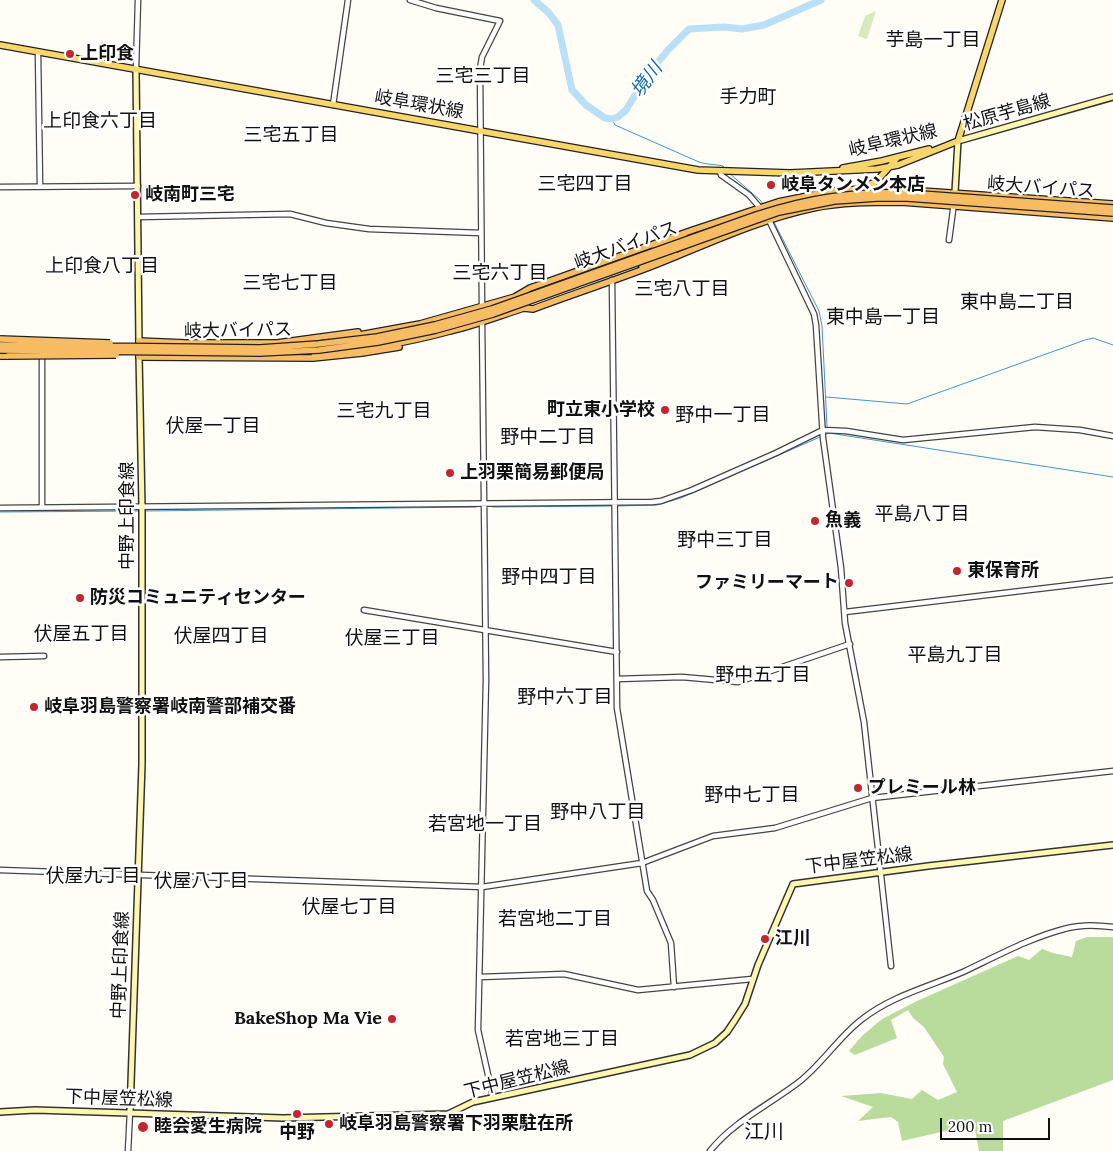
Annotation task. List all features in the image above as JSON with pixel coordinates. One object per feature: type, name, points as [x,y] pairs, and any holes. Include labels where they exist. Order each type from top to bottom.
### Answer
[{"type":"highway","points":[[525,308],[533,309],[612,280],[765,214],[778,202],[815,193],[885,188],[1113,204]]},
{"type":"highway","name":"岐大バイパス","points":[[0,345],[260,348],[298,346],[377,337],[466,317],[520,300],[729,224],[777,208],[818,198],[876,192],[1113,208]]},
{"type":"highway","name":"岐大バイパス","points":[[2,355],[165,352],[260,353],[319,350],[357,345],[436,330],[512,308],[780,212],[848,199],[907,198],[1113,214]]},
{"type":"highway","points":[[513,298],[530,288],[722,220],[765,214],[877,202],[1113,218]]},
{"type":"highway","points":[[298,346],[420,324],[482,308],[639,252],[729,224]]},
{"type":"highway","points":[[138,340],[212,343],[288,342],[432,318],[443,318],[458,323],[525,308],[644,265],[703,239]]},
{"type":"highway","points":[[139,357],[271,359],[327,357],[400,346],[436,338],[482,318]]},
{"type":"highway","points":[[260,353],[337,352],[384,345],[451,331]]},
{"type":"highway","points":[[0,338],[186,347]]},
{"type":"main road","name":"岐阜環状線","points":[[958,141],[1002,0]]},
{"type":"main road","name":"岐阜環状線","points":[[0,45],[669,165],[725,171],[790,173],[887,168],[958,141]]},
{"type":"main road","name":"中野上印食線","points":[[130,1112],[143,746],[136,69]]},
{"type":"main road","name":"松原芋島線","points":[[954,192],[958,141],[1113,98]]},
{"type":"main road","name":"岐阜環状線","points":[[836,170],[899,157],[958,141]]},
{"type":"main road","points":[[854,189],[875,182],[894,159],[899,157]]},
{"type":"main road","name":"下中屋笠松線","points":[[0,1112],[35,1110],[130,1112],[283,1118],[448,1114],[473,1102],[690,1055],[714,1043],[727,1032],[745,1004],[752,979],[793,884],[928,866],[1113,845]]},
{"type":"street","points":[[136,69],[138,0]]},
{"type":"street","points":[[333,105],[348,0]]},
{"type":"street","points":[[410,0],[436,8],[500,21],[481,59],[480,131],[485,751],[478,1030],[494,1097]]},
{"type":"street","points":[[38,52],[40,186]]},
{"type":"street","points":[[725,171],[721,175],[749,195],[765,214],[816,320],[824,430],[838,542],[845,623],[864,722],[891,966]]},
{"type":"street","points":[[0,187],[138,186]]},
{"type":"street","points":[[949,240],[954,192]]},
{"type":"street","points":[[138,217],[290,214],[326,223],[369,229],[481,233]]},
{"type":"street","points":[[612,280],[617,708],[646,892],[653,900],[671,943],[674,987]]},
{"type":"street","points":[[42,360],[42,508]]},
{"type":"street","points":[[0,508],[142,509],[484,504],[614,505],[661,501],[678,496],[824,430],[903,440],[1035,427],[1080,430],[1113,436]]},
{"type":"street","points":[[845,612],[1113,580]]},
{"type":"street","points":[[364,610],[617,652]]},
{"type":"street","points":[[617,679],[682,676],[738,682],[850,644]]},
{"type":"street","points":[[0,657],[44,656]]},
{"type":"street","points":[[0,870],[482,887],[642,863],[712,836],[775,828],[872,798],[1113,771]]},
{"type":"street","points":[[710,1151],[733,1127],[813,1070],[842,1037],[861,1020],[895,998],[963,972],[1052,932],[1083,925],[1113,927]]},
{"type":"street","points":[[480,977],[564,974],[638,990],[752,979]]},
{"type":"street","points":[[128,1151],[130,1112]]},
{"type":"green space","points":[[876,11],[867,39],[858,36],[865,16]]},
{"type":"green space","points":[[1087,937],[1113,937],[1113,1080],[1003,1121],[1003,1151],[979,1151],[975,1130],[945,1131],[902,1141],[898,1122],[891,1117],[858,1121],[873,1107],[841,1096],[881,1093],[912,1099],[922,1090],[938,1100],[957,1092],[943,1064],[944,1057],[924,1027],[913,1018],[908,1010],[891,1020],[897,1038],[855,1055],[849,1051],[862,1036],[882,1019],[917,1001],[1018,956],[1029,960],[1042,949],[1072,957],[1076,941]]},
{"type":"waterway","name":"境川","points":[[534,0],[548,12],[558,25],[572,90],[586,105],[605,118],[612,119],[618,117],[626,110],[648,74],[689,29],[724,27],[742,29],[764,25],[821,0]]},
{"type":"waterway","points":[[612,119],[615,125],[699,162],[725,168]]},
{"type":"waterway","points":[[729,173],[763,204]]},
{"type":"waterway","points":[[773,220],[819,311],[822,326],[827,426],[829,433]]},
{"type":"waterway","points":[[826,397],[907,404],[1085,340],[1093,338],[1113,345]]},
{"type":"waterway","points":[[827,434],[1113,477]]},
{"type":"waterway","points":[[617,506],[657,505],[681,498],[820,437]]},
{"type":"waterway","points":[[493,507],[613,506]]},
{"type":"waterway","points":[[144,511],[476,507]]},
{"type":"waterway","points":[[0,512],[140,511]]},
{"type":"place","name":"上印食","points":[[70,54]]},
{"type":"place","name":"岐阜タンメン本店","points":[[771,185]]},
{"type":"place","name":"岐南町三宅","points":[[135,195]]},
{"type":"place","name":"町立東小学校","points":[[665,410]]},
{"type":"place","name":"上羽栗簡易郵便局","points":[[450,473]]},
{"type":"place","name":"魚義","points":[[815,521]]},
{"type":"place","name":"東保育所","points":[[957,571]]},
{"type":"place","name":"ファミリーマート","points":[[849,583]]},
{"type":"place","name":"防災コミュニティセンター","points":[[80,598]]},
{"type":"place","name":"岐阜羽島警察署岐南警部補交番","points":[[34,707]]},
{"type":"place","name":"プレミール林","points":[[858,788]]},
{"type":"place","name":"江川","points":[[765,939]]},
{"type":"place","name":"BakeShop Ma Vie","points":[[392,1019]]},
{"type":"place","name":"中野","points":[[297,1114]]},
{"type":"place","name":"岐阜羽島警察署下羽栗駐在所","points":[[329,1124]]},
{"type":"place","name":"睦会愛生病院","points":[[143,1127]]},
{"type":"district","name":"芋島一丁目","points":[[933,41]]},
{"type":"district","name":"三宅三丁目","points":[[483,77]]},
{"type":"district","name":"手力町","points":[[748,98]]},
{"type":"district","name":"上印食六丁目","points":[[100,122]]},
{"type":"district","name":"三宅五丁目","points":[[291,136]]},
{"type":"district","name":"三宅四丁目","points":[[585,185]]},
{"type":"district","name":"上印食八丁目","points":[[102,267]]},
{"type":"district","name":"三宅六丁目","points":[[500,274]]},
{"type":"district","name":"三宅七丁目","points":[[290,284]]},
{"type":"district","name":"三宅八丁目","points":[[682,290]]},
{"type":"district","name":"東中島二丁目","points":[[1017,303]]},
{"type":"district","name":"東中島一丁目","points":[[883,318]]},
{"type":"district","name":"三宅九丁目","points":[[384,412]]},
{"type":"district","name":"野中一丁目","points":[[723,416]]},
{"type":"district","name":"伏屋一丁目","points":[[213,427]]},
{"type":"district","name":"野中二丁目","points":[[548,438]]},
{"type":"district","name":"平島八丁目","points":[[922,515]]},
{"type":"district","name":"野中三丁目","points":[[725,541]]},
{"type":"district","name":"野中四丁目","points":[[549,578]]},
{"type":"district","name":"伏屋五丁目","points":[[81,635]]},
{"type":"district","name":"伏屋四丁目","points":[[221,637]]},
{"type":"district","name":"伏屋三丁目","points":[[392,639]]},
{"type":"district","name":"平島九丁目","points":[[955,656]]},
{"type":"district","name":"野中五丁目","points":[[763,676]]},
{"type":"district","name":"野中六丁目","points":[[565,698]]},
{"type":"district","name":"野中七丁目","points":[[752,796]]},
{"type":"district","name":"野中八丁目","points":[[598,813]]},
{"type":"district","name":"若宮地一丁目","points":[[485,825]]},
{"type":"district","name":"伏屋九丁目","points":[[93,877]]},
{"type":"district","name":"伏屋八丁目","points":[[201,882]]},
{"type":"district","name":"伏屋七丁目","points":[[349,908]]},
{"type":"district","name":"若宮地二丁目","points":[[555,920]]},
{"type":"district","name":"若宮地三丁目","points":[[562,1040]]},
{"type":"district","name":"江川","points":[[764,1132]]}]
